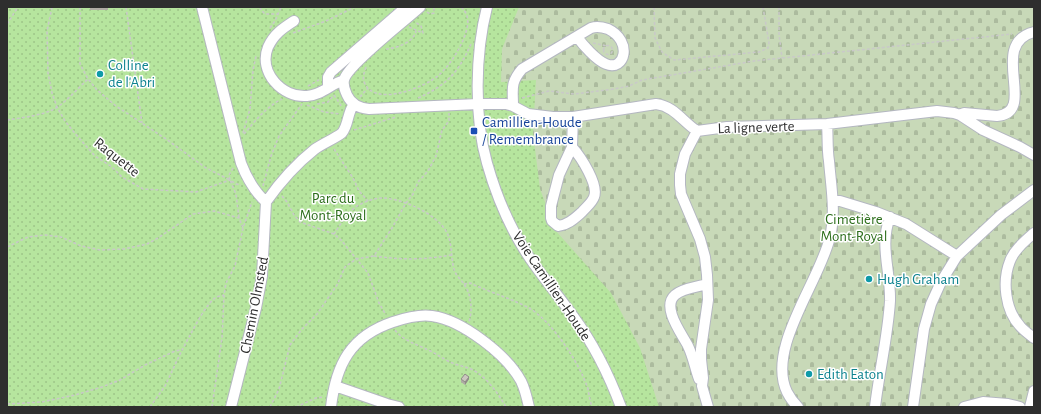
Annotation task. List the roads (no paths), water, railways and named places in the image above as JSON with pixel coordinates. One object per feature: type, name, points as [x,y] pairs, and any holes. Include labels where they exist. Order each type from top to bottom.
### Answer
[{"type":"street","points":[[202,7],[240,162],[259,190],[269,198],[299,163],[329,140],[342,133],[345,129],[350,110],[356,102],[350,101],[345,91],[344,80]]},
{"type":"street","points":[[328,88],[328,77],[331,72],[406,7]]},
{"type":"street","name":"Voie Camillien-Houde","points":[[488,7],[483,24],[479,54],[478,104],[487,164],[487,176],[490,186],[511,234],[527,260],[580,333],[598,366],[616,407]]},
{"type":"street","points":[[294,21],[280,30],[270,42],[266,54],[267,70],[278,86],[294,95],[311,96],[328,88],[336,82],[344,80],[358,61],[424,8]]},
{"type":"street","points":[[513,104],[512,84],[515,77],[522,69],[594,26],[612,31],[621,40],[624,45],[623,57],[616,64],[604,64],[577,37]]},
{"type":"street","points":[[960,115],[1003,116],[1011,109],[1016,92],[1012,61],[1016,43],[1023,36],[1034,32]]},
{"type":"street","name":"La ligne verte","points":[[356,102],[360,107],[370,109],[478,104],[513,104],[528,114],[537,116],[573,117],[656,104],[664,105],[671,109],[697,131],[727,127],[827,124],[924,112],[947,112],[960,115],[983,130],[1034,155]]},
{"type":"street","points":[[572,147],[587,170],[595,186],[595,192],[591,203],[580,214],[564,225],[558,226],[552,221],[551,206],[559,175],[572,147],[573,117]]},
{"type":"street","points":[[798,407],[787,392],[782,371],[784,355],[791,328],[828,246],[831,236],[833,201],[828,160],[827,124]]},
{"type":"street","points":[[697,131],[685,154],[680,174],[680,184],[683,199],[700,239],[705,257],[708,300],[701,349],[703,378],[702,386]]},
{"type":"street","name":"Voie Camillien-Houde","points":[[487,164],[505,211],[521,244],[586,336],[607,375],[621,407]]},
{"type":"street","points":[[913,407],[924,329],[931,304],[941,282],[958,256],[1001,215],[1034,190]]},
{"type":"street","name":"Chemin Olmsted","points":[[230,407],[256,308],[262,276],[269,198]]},
{"type":"street","points":[[833,201],[865,208],[911,226],[938,245],[958,256]]},
{"type":"street","points":[[875,407],[890,303],[885,244],[886,226],[890,217]]},
{"type":"street","points":[[1034,233],[1016,251],[1010,260],[1006,280],[1007,296],[1014,317],[1019,326],[1034,338]]},
{"type":"street","points":[[707,284],[674,295],[670,303],[672,315],[688,347],[708,407]]},
{"type":"street","points":[[331,407],[335,386],[342,366],[350,350],[356,343],[366,334],[390,323],[416,316],[431,316],[450,322],[466,330],[494,350],[520,381],[529,407]]},
{"type":"street","points":[[335,386],[399,407]]},
{"type":"street","points":[[1030,407],[1034,391]]},
{"type":"street","points":[[964,407],[983,402],[1008,404],[1020,407]]},
{"type":"place","name":"Colline de l'Abri","points":[[100,74]]},
{"type":"place","name":"Camillien-Houde / Remembrance","points":[[474,131]]},
{"type":"place","name":"Hugh Graham","points":[[869,279]]},
{"type":"place","name":"Edith Eaton","points":[[809,374]]},
{"type":"park label","name":"Parc du Mont-Royal","points":[[333,206]]},
{"type":"park label","name":"Cimetière Mont-Royal","points":[[854,228]]}]
